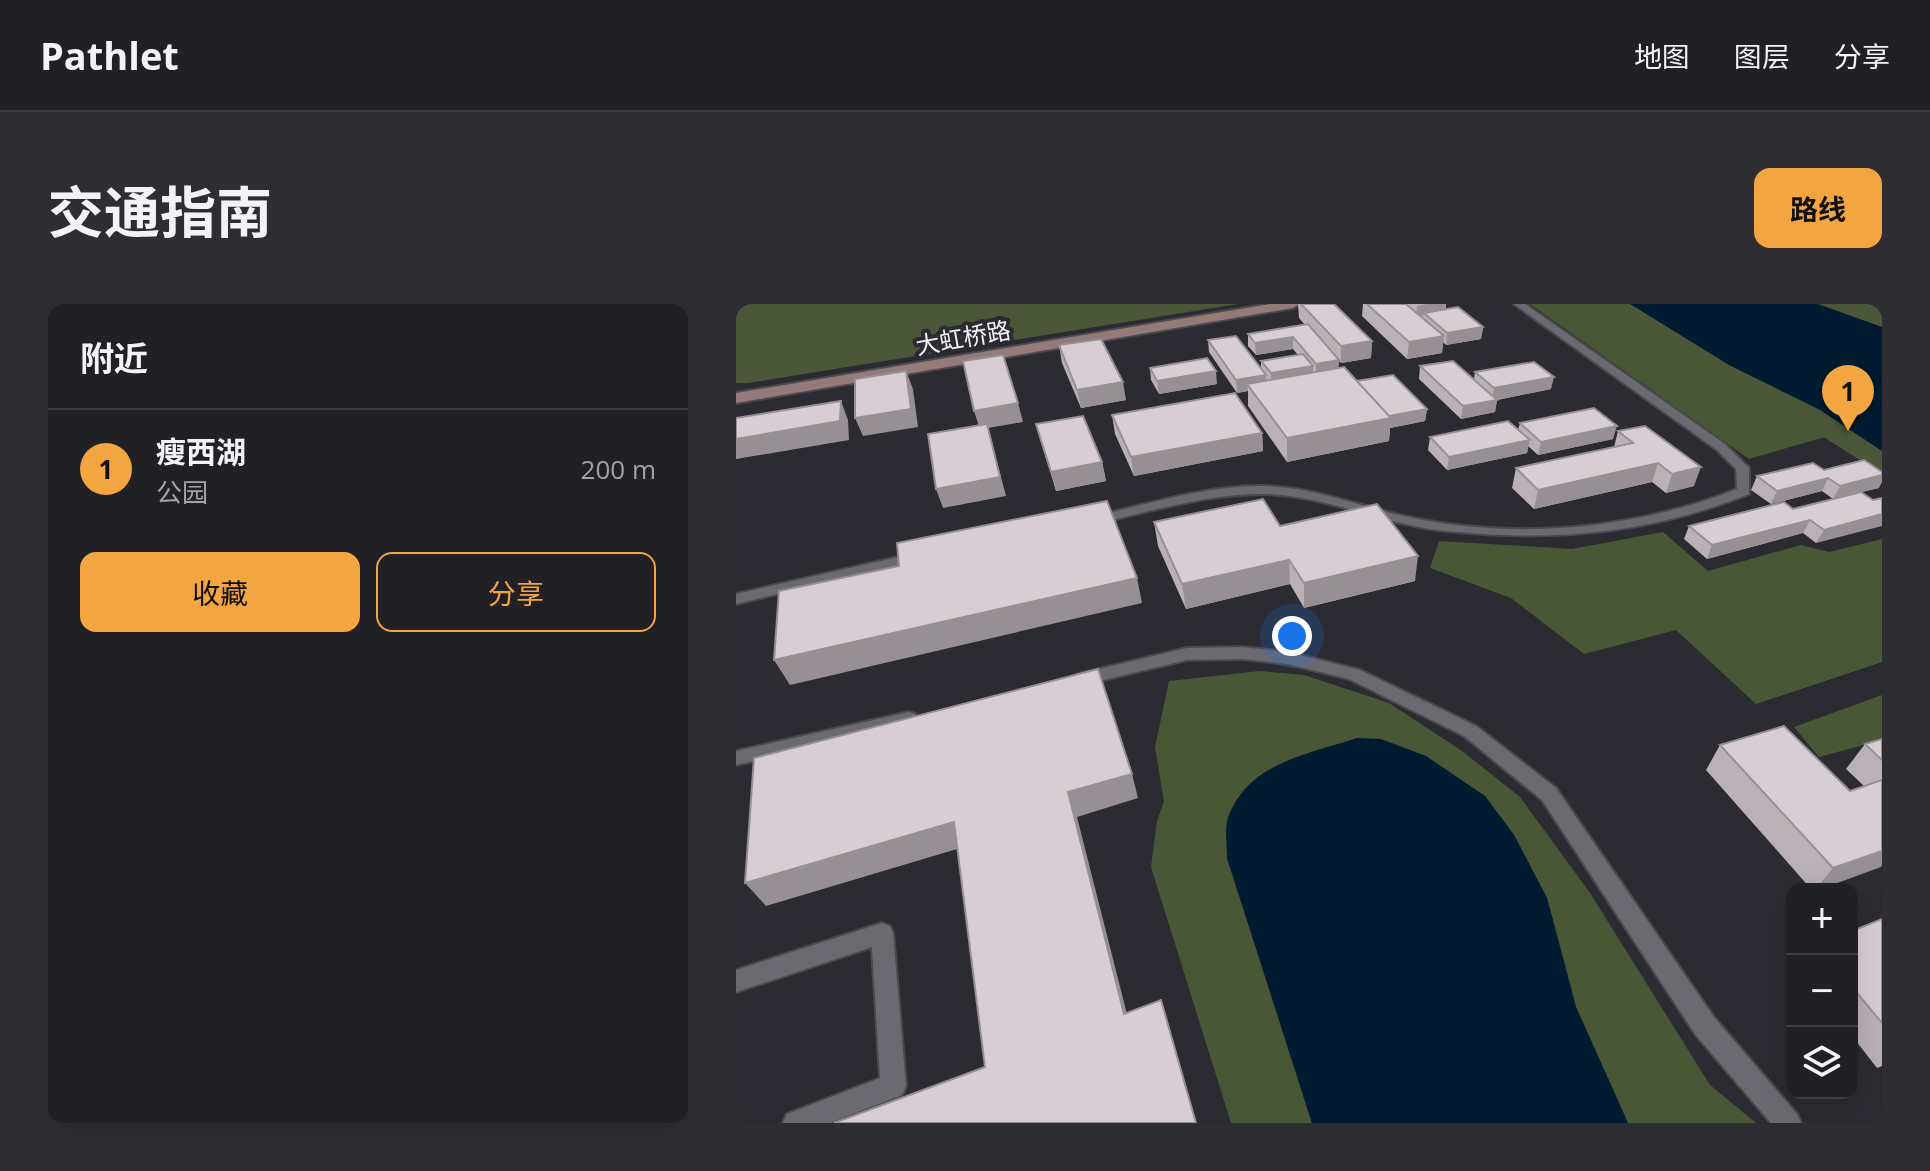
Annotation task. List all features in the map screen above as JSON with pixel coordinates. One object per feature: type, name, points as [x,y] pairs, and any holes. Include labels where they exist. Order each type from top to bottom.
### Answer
[{"type":"street","name":"大虹桥路","points":[[736,398],[1293,304]]},
{"type":"lane","points":[[1068,525],[1231,493],[1263,490],[1290,492],[1430,526],[1553,534],[1598,532],[1703,508],[1744,491],[1742,468],[1721,447],[1519,304]]},
{"type":"lane","points":[[736,599],[932,553]]},
{"type":"lane","points":[[1064,683],[1187,654],[1242,653],[1288,658],[1354,674],[1470,731],[1549,794],[1704,1025],[1788,1123]]},
{"type":"lane","points":[[736,758],[926,715]]},
{"type":"lane","points":[[736,981],[882,933],[893,1086],[796,1123]]},
{"type":"green space","points":[[736,304],[1238,304],[736,383]]},
{"type":"green space","points":[[1530,304],[1620,304],[1832,435],[1749,459]]},
{"type":"green space","points":[[1601,304],[1882,304],[1882,474],[1746,388]]},
{"type":"green space","points":[[1663,532],[1708,571],[1801,545],[1829,552],[1882,539],[1882,662],[1756,704],[1676,630],[1584,654],[1511,598],[1430,568],[1439,541],[1572,549]]},
{"type":"green space","points":[[1260,671],[1304,675],[1389,703],[1462,751],[1520,797],[1590,893],[1710,1085],[1756,1123],[1628,1123],[1576,1007],[1547,898],[1514,835],[1485,796],[1228,817],[1227,858],[1312,1123],[1231,1123],[1151,867],[1157,821],[1164,801],[1155,747],[1169,681]]},
{"type":"green space","points":[[1882,695],[1882,740],[1819,757],[1794,727]]},
{"type":"water","points":[[1630,304],[1818,304],[1882,327],[1882,451],[1820,410],[1729,365]]},
{"type":"water","points":[[1357,738],[1381,739],[1426,756],[1485,796],[1514,835],[1547,898],[1576,1007],[1628,1123],[1312,1123],[1227,858],[1227,825],[1239,797],[1266,772],[1301,755]]},
{"type":"building","points":[[1301,304],[1334,304],[1372,341],[1341,346]]},
{"type":"building","points":[[1367,304],[1406,304],[1444,336],[1409,342]]},
{"type":"building","points":[[1458,307],[1483,327],[1447,333],[1424,313]]},
{"type":"building","points":[[1308,324],[1339,360],[1316,364],[1293,337],[1255,343],[1248,334]]},
{"type":"building","points":[[1236,336],[1266,375],[1236,380],[1208,340]]},
{"type":"building","points":[[1101,339],[1123,382],[1077,390],[1059,345]]},
{"type":"building","points":[[1303,354],[1313,366],[1271,373],[1261,361]]},
{"type":"building","points":[[1003,355],[1018,403],[974,411],[963,361]]},
{"type":"building","points":[[1207,358],[1216,371],[1157,381],[1150,368]]},
{"type":"building","points":[[1453,361],[1497,400],[1463,406],[1420,366]]},
{"type":"building","points":[[1534,362],[1554,377],[1494,388],[1475,372]]},
{"type":"building","points":[[1344,367],[1391,418],[1287,438],[1247,384]]},
{"type":"building","points":[[906,371],[911,409],[855,418],[855,379]]},
{"type":"building","points":[[1393,375],[1427,409],[1389,416],[1357,381]]},
{"type":"building","points":[[1235,393],[1262,433],[1131,457],[1112,415]]},
{"type":"building","points":[[841,401],[840,421],[736,439],[736,418]]},
{"type":"building","points":[[1594,408],[1617,426],[1541,442],[1520,423]]},
{"type":"building","points":[[1083,416],[1102,462],[1051,472],[1036,424]]},
{"type":"building","points":[[1508,421],[1530,440],[1449,457],[1430,437]]},
{"type":"building","points":[[987,424],[1000,477],[936,489],[928,434]]},
{"type":"building","points":[[1645,426],[1701,467],[1672,474],[1658,463],[1538,490],[1516,468],[1633,443],[1618,431]]},
{"type":"building","points":[[1864,460],[1882,475],[1840,486],[1828,478],[1777,491],[1757,476],[1813,463],[1824,470]]},
{"type":"building","points":[[1861,492],[1873,500],[1882,498],[1882,514],[1824,530],[1810,520],[1712,545],[1689,526],[1784,502],[1793,509]]},
{"type":"building","points":[[1263,499],[1280,526],[1377,504],[1418,556],[1304,583],[1289,560],[1182,584],[1154,522]]},
{"type":"building","points":[[1107,501],[1137,578],[774,660],[779,591],[899,566],[897,543]]},
{"type":"building","points":[[1098,669],[1132,774],[1068,792],[1124,1014],[1161,1000],[1196,1123],[834,1123],[985,1067],[954,822],[745,883],[754,758]]},
{"type":"building","points":[[1784,726],[1850,791],[1882,780],[1882,851],[1833,868],[1720,745]]},
{"type":"building","points":[[1882,739],[1882,760],[1865,744]]},
{"type":"building","points":[[1882,919],[1882,1023],[1858,994],[1858,929]]},
{"type":"place","name":"瘦西湖","points":[[1848,431]]}]
